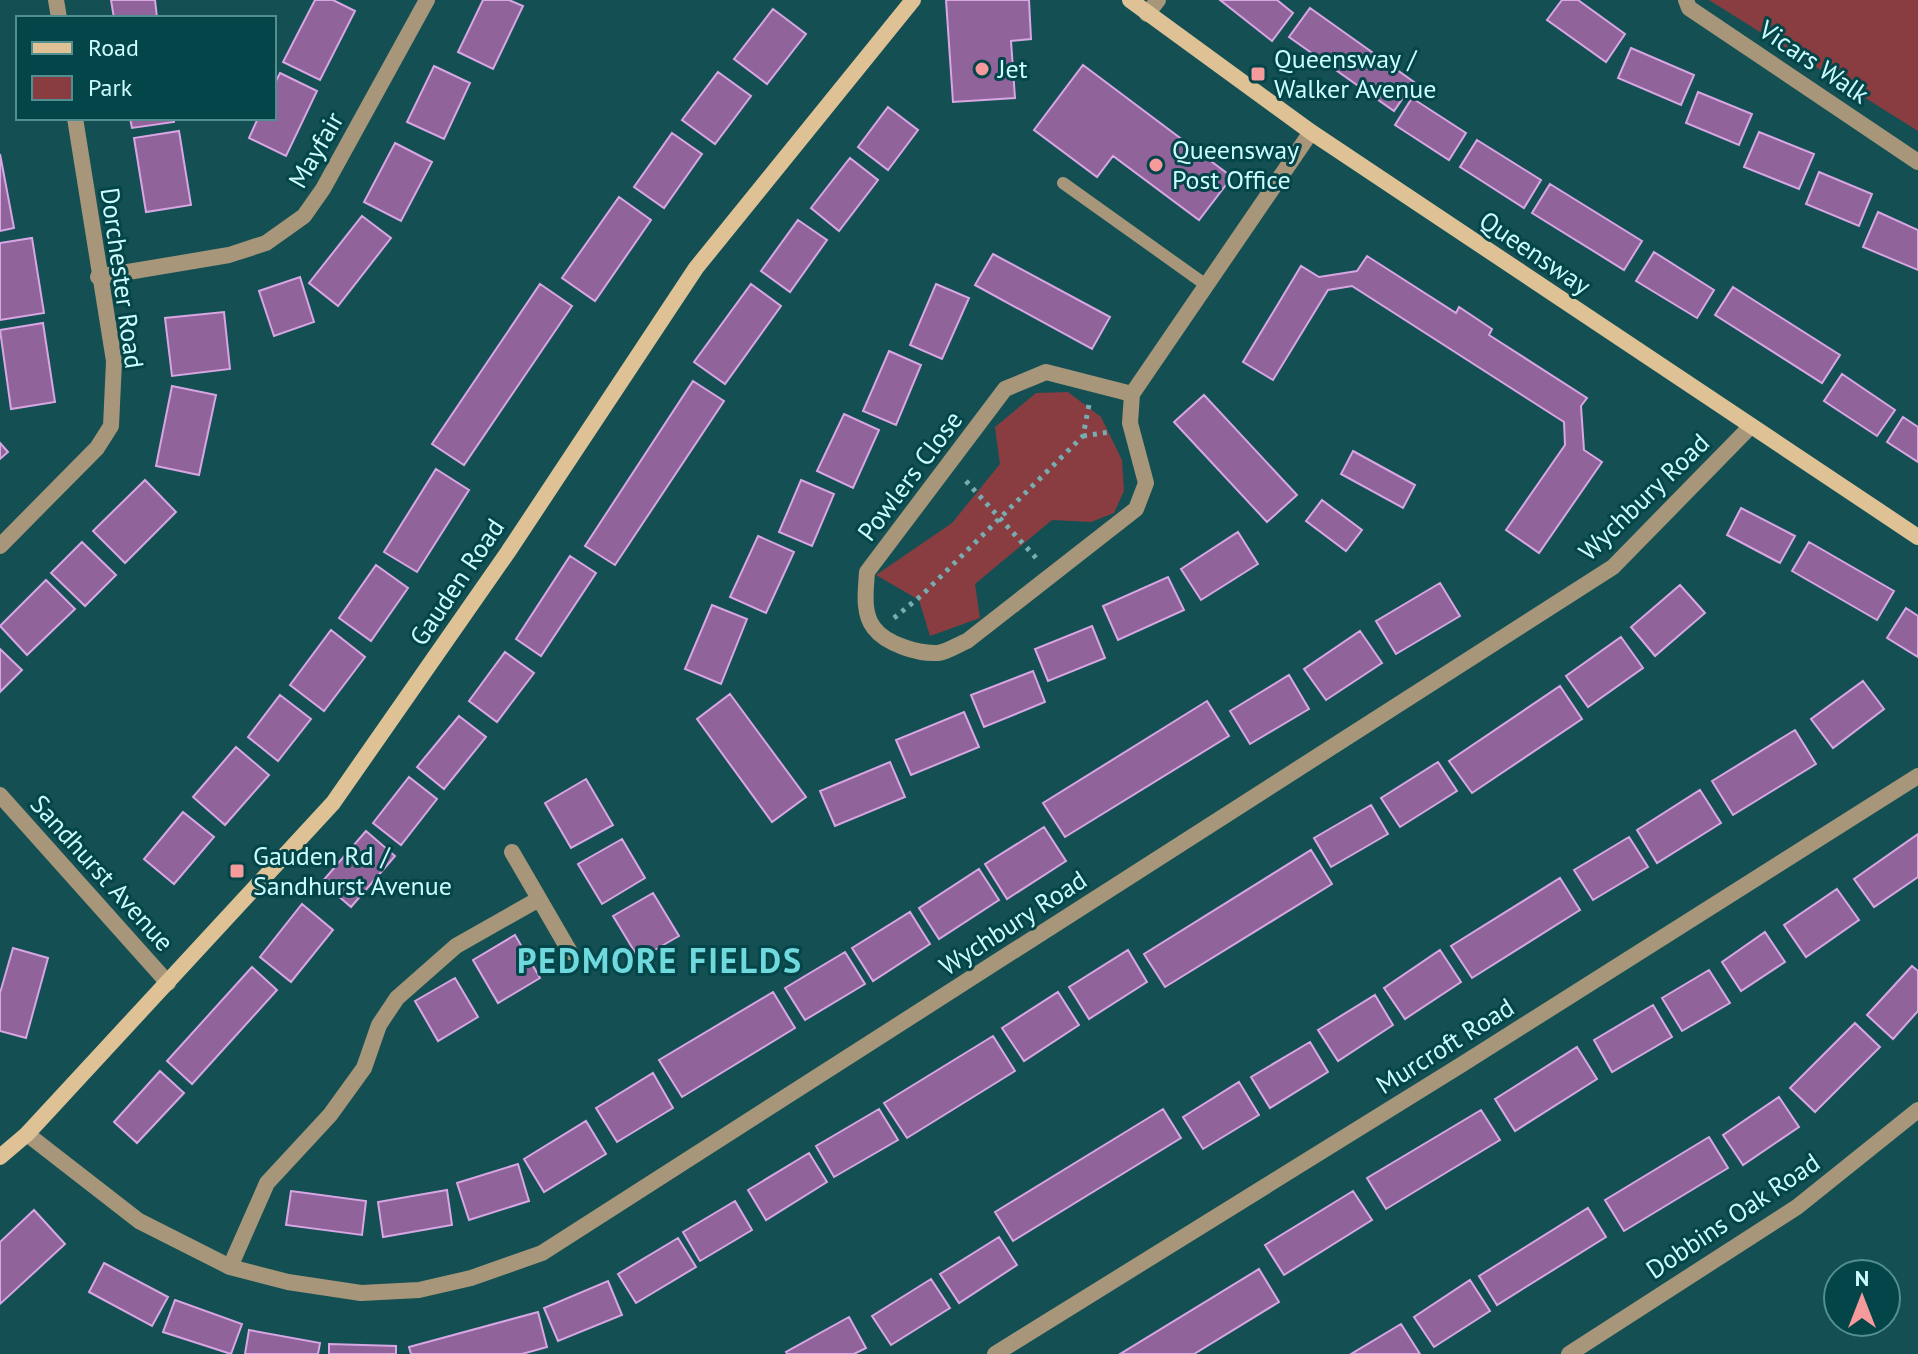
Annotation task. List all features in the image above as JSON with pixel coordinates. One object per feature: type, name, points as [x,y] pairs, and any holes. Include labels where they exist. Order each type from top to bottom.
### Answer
[{"type":"street","name":"Mayfair","points":[[98,277],[229,255],[266,243],[304,216],[323,189],[427,0]]},
{"type":"street","name":"Gauden Road","points":[[0,1157],[27,1134],[333,803],[508,552],[696,268],[913,0]]},
{"type":"street","name":"Queensway","points":[[1130,0],[1311,132],[1918,537]]},
{"type":"street","points":[[1147,14],[1158,0]]},
{"type":"street","name":"Vicars Walk","points":[[1686,0],[1689,8],[1918,162]]},
{"type":"street","name":"Dorchester Road","points":[[0,546],[97,448],[111,426],[114,361],[98,277],[75,120]]},
{"type":"street","points":[[878,631],[892,642],[939,653],[967,641],[1136,509],[1146,483],[1130,423],[1132,394],[1311,132]]},
{"type":"street","name":"Powlers Close","points":[[878,631],[873,627],[866,605],[867,572],[1005,389],[1046,372],[1132,394]]},
{"type":"street","name":"Wychbury Road","points":[[27,1134],[139,1221],[230,1267],[288,1282],[361,1293],[419,1290],[471,1278],[542,1253],[1613,567],[1751,426]]},
{"type":"street","name":"Murcroft Road","points":[[995,1354],[1918,776]]},
{"type":"street","name":"Sandhurst Avenue","points":[[0,795],[168,983]]},
{"type":"street","points":[[512,852],[570,952]]},
{"type":"street","points":[[230,1267],[267,1183],[330,1115],[364,1068],[379,1025],[397,998],[456,946],[539,899]]},
{"type":"street","name":"Dobbins Oak Road","points":[[1569,1354],[1797,1207],[1918,1110]]},
{"type":"lane","points":[[1063,183],[1206,285]]},
{"type":"path","points":[[878,631],[922,595],[1083,436],[1093,383]]},
{"type":"path","points":[[949,463],[1051,575]]},
{"type":"green space","points":[[1709,0],[1918,0],[1918,131]]},
{"type":"green space","points":[[1068,392],[1101,417],[1122,460],[1124,491],[1114,513],[1091,522],[1052,520],[975,584],[980,618],[930,636],[919,600],[876,575],[952,523],[1000,464],[995,427],[1036,393]]},
{"type":"building","points":[[111,0],[155,0],[157,16],[114,16]]},
{"type":"building","points":[[315,0],[333,0],[355,11],[320,80],[283,62]]},
{"type":"building","points":[[483,0],[509,0],[523,6],[493,69],[458,52]]},
{"type":"building","name":"Jet","points":[[946,0],[1029,0],[1031,39],[1011,41],[1015,98],[953,102]]},
{"type":"building","points":[[1220,0],[1277,0],[1293,13],[1272,41]]},
{"type":"building","points":[[1562,0],[1578,0],[1625,34],[1606,62],[1547,20]]},
{"type":"building","points":[[1310,8],[1414,82],[1394,111],[1289,37]]},
{"type":"building","points":[[773,9],[806,34],[767,84],[734,59]]},
{"type":"building","points":[[1631,48],[1694,75],[1681,105],[1618,78]]},
{"type":"building","points":[[1083,65],[1232,177],[1199,220],[1113,156],[1097,177],[1034,130]]},
{"type":"building","points":[[434,66],[470,83],[444,139],[407,122]]},
{"type":"building","points":[[718,72],[751,96],[715,144],[682,120]]},
{"type":"building","points":[[280,73],[317,91],[286,156],[249,138],[257,120],[276,120],[276,81]]},
{"type":"building","points":[[1698,92],[1752,114],[1739,145],[1686,123]]},
{"type":"building","points":[[1412,98],[1466,133],[1449,160],[1395,125]]},
{"type":"building","points":[[888,107],[918,130],[888,170],[858,147]]},
{"type":"building","points":[[130,120],[174,120],[174,122],[132,128]]},
{"type":"building","points":[[179,131],[191,205],[146,212],[134,138]]},
{"type":"building","points":[[1759,132],[1814,154],[1799,189],[1744,167]]},
{"type":"building","points":[[672,133],[702,154],[664,208],[634,187]]},
{"type":"building","points":[[1477,140],[1541,180],[1524,208],[1460,167]]},
{"type":"building","points":[[395,143],[432,162],[401,221],[364,202]]},
{"type":"building","points":[[0,154],[14,228],[0,231]]},
{"type":"building","points":[[850,158],[878,180],[839,231],[811,208]]},
{"type":"building","points":[[1819,172],[1872,194],[1859,226],[1806,204]]},
{"type":"building","points":[[1550,184],[1642,241],[1624,270],[1532,213]]},
{"type":"building","points":[[619,197],[651,220],[595,301],[562,278]]},
{"type":"building","points":[[1878,212],[1918,230],[1918,270],[1863,247]]},
{"type":"building","points":[[362,216],[391,238],[338,306],[309,283]]},
{"type":"building","points":[[798,220],[827,240],[790,292],[761,271]]},
{"type":"building","points":[[32,238],[44,313],[0,320],[0,243]]},
{"type":"building","points":[[1654,252],[1714,290],[1697,318],[1636,281]]},
{"type":"building","points":[[993,254],[1110,317],[1092,349],[975,285]]},
{"type":"building","points":[[1367,256],[1456,313],[1459,307],[1492,329],[1489,335],[1587,398],[1581,406],[1584,450],[1602,462],[1539,553],[1506,530],[1565,445],[1564,422],[1352,286],[1328,290],[1273,380],[1243,362],[1301,266],[1319,277],[1357,271]]},
{"type":"building","points":[[300,277],[314,322],[274,336],[259,291]]},
{"type":"building","points":[[540,284],[572,306],[464,465],[432,444]]},
{"type":"building","points":[[751,284],[781,306],[725,384],[694,362]]},
{"type":"building","points":[[936,284],[969,298],[942,359],[910,345]]},
{"type":"building","points":[[1733,287],[1840,355],[1822,383],[1715,315]]},
{"type":"building","points":[[224,312],[230,369],[172,376],[165,318]]},
{"type":"building","points":[[43,323],[55,402],[11,409],[0,330]]},
{"type":"building","points":[[889,351],[921,365],[896,425],[863,411]]},
{"type":"building","points":[[1842,374],[1895,410],[1877,436],[1824,401]]},
{"type":"building","points":[[693,381],[724,401],[615,565],[585,546]]},
{"type":"building","points":[[172,386],[216,395],[199,475],[156,466]]},
{"type":"building","points":[[1204,395],[1297,495],[1267,522],[1174,422]]},
{"type":"building","points":[[844,414],[879,430],[853,488],[817,471]]},
{"type":"building","points":[[1903,417],[1918,427],[1918,462],[1887,442]]},
{"type":"building","points":[[0,443],[8,452],[0,459]]},
{"type":"building","points":[[1353,451],[1415,485],[1403,508],[1341,474]]},
{"type":"building","points":[[436,469],[469,490],[417,572],[384,552]]},
{"type":"building","points":[[145,480],[176,512],[125,563],[93,531]]},
{"type":"building","points":[[801,480],[834,494],[812,546],[779,532]]},
{"type":"building","points":[[1322,500],[1362,530],[1346,551],[1306,521]]},
{"type":"building","points":[[1741,508],[1795,536],[1780,563],[1727,535]]},
{"type":"building","points":[[1238,532],[1258,564],[1201,600],[1181,569]]},
{"type":"building","points":[[758,536],[794,552],[766,613],[730,597]]},
{"type":"building","points":[[82,542],[116,575],[85,606],[51,573]]},
{"type":"building","points":[[1809,542],[1894,591],[1877,620],[1792,571]]},
{"type":"building","points":[[570,556],[596,573],[541,656],[516,639]]},
{"type":"building","points":[[376,565],[408,588],[371,641],[339,618]]},
{"type":"building","points":[[1168,577],[1184,610],[1118,640],[1103,606]]},
{"type":"building","points":[[46,580],[75,609],[27,655],[0,626]]},
{"type":"building","points":[[1440,583],[1460,616],[1396,654],[1376,621]]},
{"type":"building","points":[[1680,585],[1705,613],[1655,656],[1631,627]]},
{"type":"building","points":[[712,605],[747,619],[721,684],[685,669]]},
{"type":"building","points":[[1906,608],[1918,616],[1918,657],[1887,638]]},
{"type":"building","points":[[1092,626],[1105,658],[1048,681],[1035,649]]},
{"type":"building","points":[[331,630],[365,657],[324,711],[290,685]]},
{"type":"building","points":[[1360,631],[1382,663],[1326,700],[1304,669]]},
{"type":"building","points":[[1621,637],[1643,668],[1588,707],[1566,676]]},
{"type":"building","points":[[0,649],[22,670],[0,692]]},
{"type":"building","points":[[505,652],[534,673],[497,722],[469,701]]},
{"type":"building","points":[[1033,671],[1045,702],[984,727],[971,695]]},
{"type":"building","points":[[1289,675],[1309,709],[1250,744],[1230,711]]},
{"type":"building","points":[[1863,681],[1884,709],[1833,748],[1811,719]]},
{"type":"building","points":[[1560,686],[1582,719],[1472,793],[1449,761]]},
{"type":"building","points":[[730,694],[806,797],[772,822],[697,719]]},
{"type":"building","points":[[280,695],[311,719],[278,761],[248,737]]},
{"type":"building","points":[[1207,701],[1229,736],[1065,837],[1043,803]]},
{"type":"building","points":[[964,712],[979,747],[911,775],[896,740]]},
{"type":"building","points":[[459,716],[486,737],[444,789],[417,767]]},
{"type":"building","points":[[1795,730],[1816,764],[1733,815],[1712,781]]},
{"type":"building","points":[[236,747],[269,775],[225,825],[193,797]]},
{"type":"building","points":[[890,762],[905,797],[835,826],[820,791]]},
{"type":"building","points":[[1438,762],[1457,791],[1400,827],[1381,798]]},
{"type":"building","points":[[409,777],[437,799],[401,845],[373,823]]},
{"type":"building","points":[[586,779],[613,825],[571,848],[545,803]]},
{"type":"building","points":[[1700,790],[1721,823],[1657,863],[1637,830]]},
{"type":"building","points":[[1371,805],[1388,834],[1331,867],[1314,838]]},
{"type":"building","points":[[183,812],[214,837],[174,884],[144,859]]},
{"type":"building","points":[[1044,827],[1066,861],[1007,899],[985,864]]},
{"type":"building","points":[[366,831],[395,856],[351,907],[322,882]]},
{"type":"building","points":[[1918,834],[1918,877],[1874,907],[1854,879]]},
{"type":"building","points":[[1629,837],[1648,867],[1593,900],[1574,870]]},
{"type":"building","points":[[622,839],[645,878],[602,904],[578,864]]},
{"type":"building","points":[[1311,850],[1332,884],[1165,987],[1144,954]]},
{"type":"building","points":[[979,869],[999,900],[939,939],[919,908]]},
{"type":"building","points":[[1560,878],[1580,910],[1472,978],[1451,946]]},
{"type":"building","points":[[1837,889],[1859,920],[1806,957],[1784,925]]},
{"type":"building","points":[[653,893],[679,936],[639,959],[613,916]]},
{"type":"building","points":[[302,904],[333,930],[291,982],[260,957]]},
{"type":"building","points":[[910,912],[930,944],[873,981],[852,948]]},
{"type":"building","points":[[1765,932],[1785,962],[1741,991],[1722,962]]},
{"type":"building","points":[[515,935],[540,978],[498,1003],[473,960]]},
{"type":"building","points":[[13,948],[48,958],[26,1038],[0,1031],[0,993]]},
{"type":"building","points":[[1128,950],[1147,982],[1089,1019],[1069,987]]},
{"type":"building","points":[[1440,950],[1461,982],[1405,1019],[1384,988]]},
{"type":"building","points":[[845,952],[865,984],[805,1020],[785,988]]},
{"type":"building","points":[[1912,966],[1918,971],[1918,1011],[1893,1039],[1867,1015]]},
{"type":"building","points":[[252,967],[277,990],[192,1084],[167,1061]]},
{"type":"building","points":[[1709,970],[1730,1003],[1682,1031],[1662,998]]},
{"type":"building","points":[[455,978],[478,1017],[438,1041],[415,1001]]},
{"type":"building","points":[[773,992],[795,1028],[682,1097],[659,1060]]},
{"type":"building","points":[[1058,992],[1079,1025],[1024,1061],[1002,1028]]},
{"type":"building","points":[[1375,995],[1393,1025],[1338,1061],[1318,1030]]},
{"type":"building","points":[[1653,1005],[1672,1037],[1612,1072],[1594,1040]]},
{"type":"building","points":[[1855,1023],[1880,1047],[1815,1112],[1790,1088]]},
{"type":"building","points":[[993,1036],[1015,1071],[907,1138],[884,1103]]},
{"type":"building","points":[[1310,1042],[1328,1072],[1270,1108],[1251,1077]]},
{"type":"building","points":[[1577,1047],[1597,1079],[1515,1131],[1495,1099]]},
{"type":"building","points":[[160,1071],[184,1093],[137,1143],[114,1122]]},
{"type":"building","points":[[653,1073],[673,1108],[617,1142],[596,1108]]},
{"type":"building","points":[[1239,1082],[1259,1115],[1203,1149],[1183,1117]]},
{"type":"building","points":[[1779,1097],[1799,1127],[1743,1165],[1723,1135]]},
{"type":"building","points":[[879,1109],[898,1140],[834,1177],[816,1146]]},
{"type":"building","points":[[1163,1109],[1181,1138],[1013,1241],[995,1212]]},
{"type":"building","points":[[1481,1110],[1500,1140],[1386,1209],[1367,1178]]},
{"type":"building","points":[[586,1121],[606,1154],[544,1192],[524,1159]]},
{"type":"building","points":[[1709,1137],[1728,1168],[1624,1231],[1605,1200]]},
{"type":"building","points":[[809,1153],[827,1182],[766,1220],[748,1190]]},
{"type":"building","points":[[518,1164],[529,1201],[469,1220],[457,1183]]},
{"type":"building","points":[[447,1190],[452,1225],[383,1237],[378,1202]]},
{"type":"building","points":[[291,1191],[366,1201],[362,1235],[286,1225]]},
{"type":"building","points":[[1353,1191],[1372,1220],[1284,1275],[1265,1245]]},
{"type":"building","points":[[735,1201],[752,1230],[700,1261],[683,1232]]},
{"type":"building","points":[[1588,1208],[1606,1237],[1497,1305],[1479,1276]]},
{"type":"building","points":[[34,1210],[65,1244],[0,1304],[0,1242]]},
{"type":"building","points":[[999,1237],[1017,1265],[959,1303],[940,1274]]},
{"type":"building","points":[[678,1238],[696,1267],[636,1303],[618,1274]]},
{"type":"building","points":[[104,1263],[168,1297],[152,1326],[89,1292]]},
{"type":"building","points":[[1259,1269],[1279,1302],[1194,1354],[1120,1354]]},
{"type":"building","points":[[931,1279],[950,1308],[891,1345],[872,1316]]},
{"type":"building","points":[[1470,1280],[1490,1311],[1434,1347],[1414,1317]]},
{"type":"building","points":[[608,1281],[622,1315],[558,1341],[544,1308]]},
{"type":"building","points":[[175,1300],[242,1324],[231,1354],[163,1332]]},
{"type":"building","points":[[538,1312],[547,1347],[522,1354],[411,1354],[409,1347]]},
{"type":"building","points":[[849,1317],[866,1348],[854,1354],[787,1354],[786,1352]]},
{"type":"building","points":[[1401,1324],[1420,1354],[1351,1354]]},
{"type":"building","points":[[249,1330],[320,1343],[318,1354],[245,1354]]},
{"type":"building","points":[[329,1344],[396,1346],[396,1354],[329,1354]]},
{"type":"place","name":"Jet","points":[[982,69]]},
{"type":"place","name":"Queensway / Walker Avenue","points":[[1258,74]]},
{"type":"place","name":"Queensway Post Office","points":[[1156,165]]},
{"type":"place","name":"Gauden Rd / Sandhurst Avenue","points":[[237,871]]},
{"type":"district","name":"PEDMORE FIELDS","points":[[660,961]]}]
